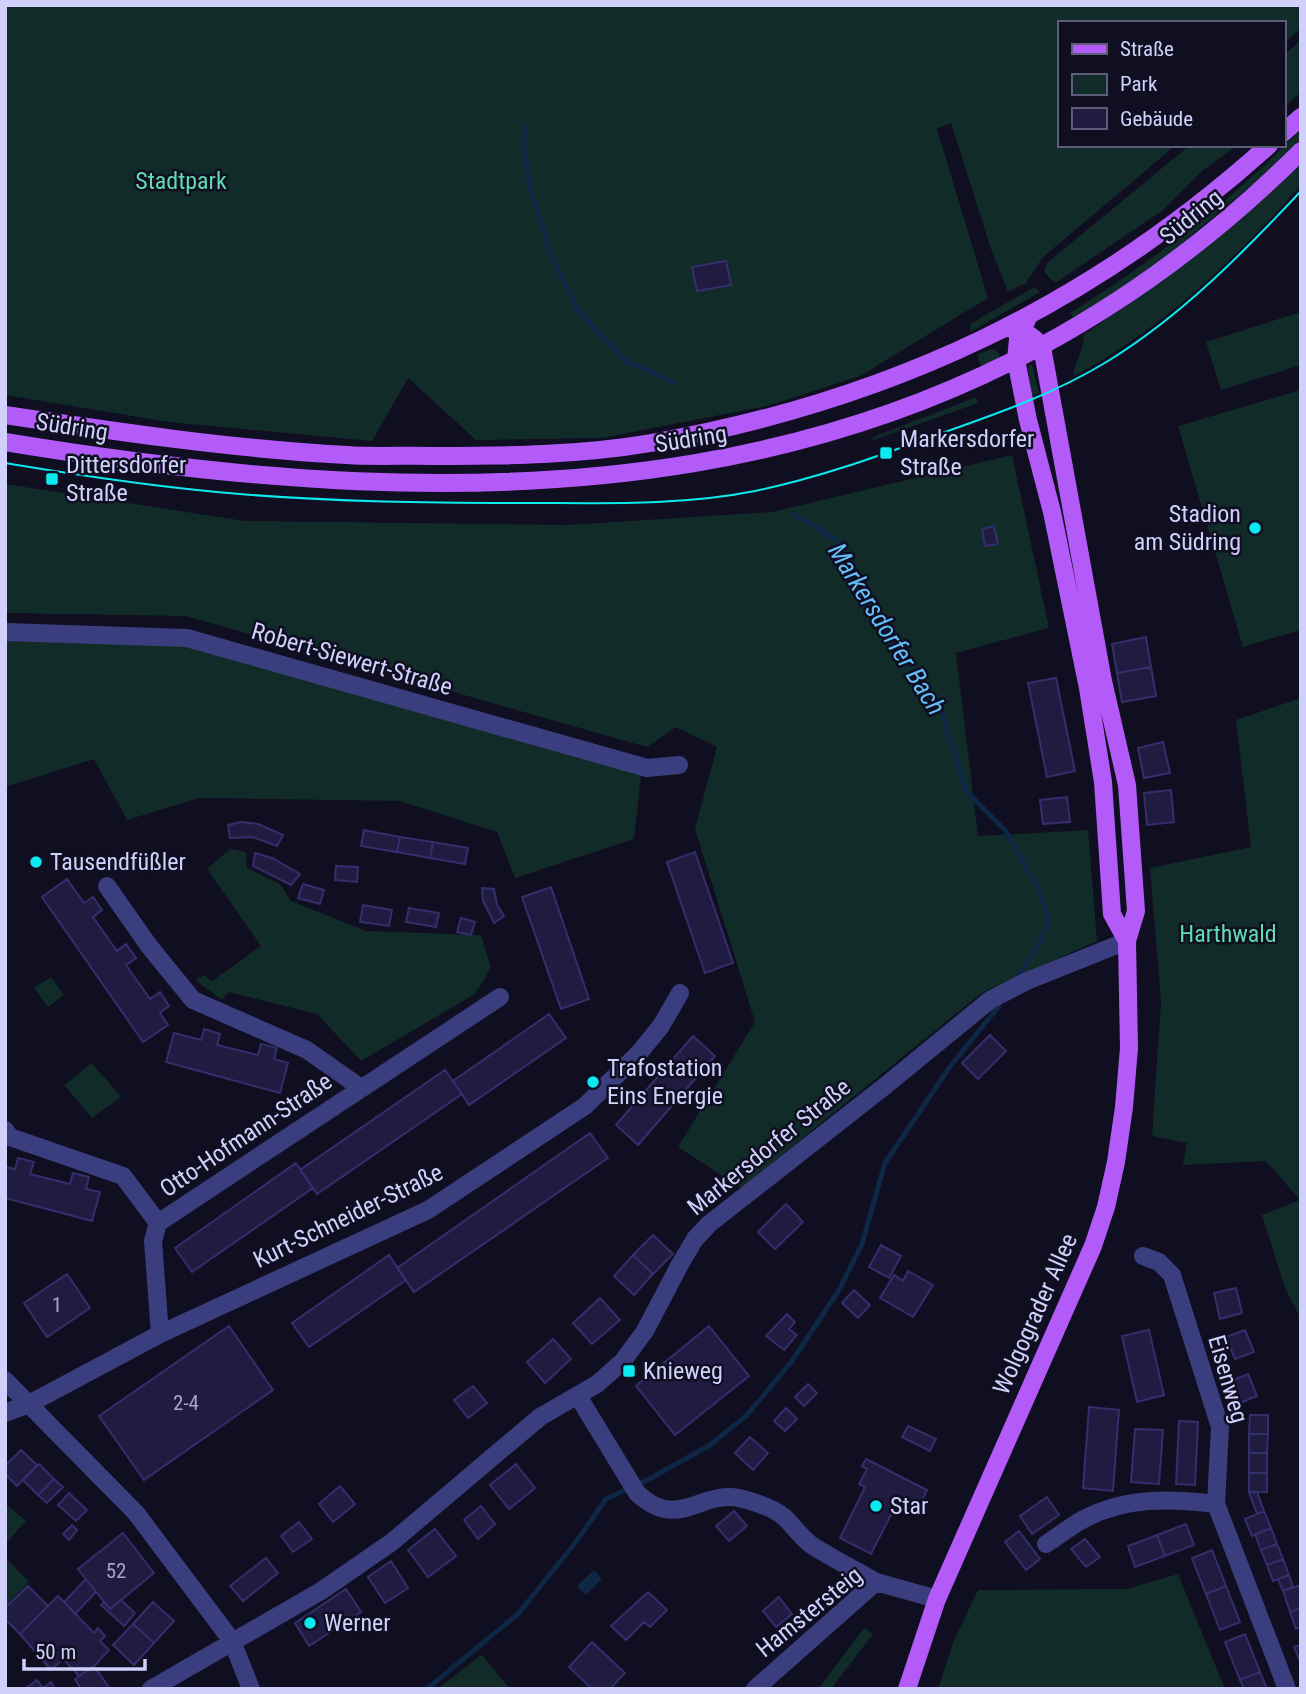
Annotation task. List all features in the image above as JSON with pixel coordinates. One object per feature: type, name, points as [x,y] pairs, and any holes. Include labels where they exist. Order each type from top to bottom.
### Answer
[{"type":"main road","points":[[1285,131],[1301,117]]},
{"type":"main road","name":"Südring","points":[[5,415],[250,447],[350,455],[478,456],[565,452],[649,443],[771,417],[825,402],[901,376],[1019,324],[1137,250],[1242,170],[1267,147]]},
{"type":"main road","name":"Südring","points":[[5,442],[166,466],[304,479],[415,484],[562,481],[694,464],[808,439],[879,418],[968,383],[1042,347],[1115,303],[1195,247],[1301,151]]},
{"type":"main road","points":[[1019,324],[1042,347],[1097,654],[1127,785],[1136,911],[1127,941]]},
{"type":"main road","points":[[1019,324],[1016,360],[1028,420],[1052,512],[1088,688],[1103,782],[1112,914],[1127,941]]},
{"type":"main road","name":"Wolgograder Allee","points":[[907,1689],[937,1598],[1093,1246],[1106,1207],[1124,1107],[1129,1048],[1127,941]]},
{"type":"street","name":"Robert-Siewert-Straße","points":[[5,632],[187,638],[647,768],[678,765]]},
{"type":"street","name":"Otto-Hofmann-Straße","points":[[107,886],[149,946],[193,1000],[307,1050],[361,1088]]},
{"type":"street","name":"Markersdorfer Straße","points":[[151,1689],[321,1591],[392,1542],[540,1417],[597,1384],[622,1362],[645,1331],[695,1239],[709,1224],[990,1000],[1027,981],[1127,941]]},
{"type":"street","name":"Kurt-Schneider-Straße","points":[[29,1404],[160,1334],[428,1210],[585,1106],[639,1053],[660,1027],[680,993]]},
{"type":"street","name":"Otto-Hofmann-Straße","points":[[160,1334],[153,1241],[158,1223],[500,997]]},
{"type":"street","name":"Otto-Hofmann-Straße","points":[[5,1130],[10,1137],[123,1176],[158,1223]]},
{"type":"street","name":"Eisenweg","points":[[1143,1256],[1159,1262],[1172,1275],[1220,1427],[1216,1504],[1287,1689]]},
{"type":"street","points":[[5,1380],[136,1513],[232,1641],[251,1689]]},
{"type":"street","points":[[578,1396],[637,1493],[648,1503],[663,1509],[688,1509],[717,1498],[737,1498],[781,1514],[808,1542],[876,1582]]},
{"type":"street","points":[[5,1413],[29,1404]]},
{"type":"street","points":[[1046,1544],[1084,1519],[1135,1502],[1176,1499],[1216,1504]]},
{"type":"street","name":"Hamstersteig","points":[[755,1689],[876,1582],[937,1598]]},
{"type":"green space","name":"Stadtpark","points":[[5,5],[1301,5],[1301,28],[1285,43],[1285,21],[1058,21],[1058,147],[1174,147],[1043,257],[1026,283],[1008,292],[991,249],[951,123],[937,129],[988,298],[860,376],[767,406],[602,438],[476,440],[408,378],[372,441],[169,422],[5,395]]},
{"type":"green space","points":[[1301,39],[1301,92],[1285,107],[1285,55]]},
{"type":"green space","points":[[1301,129],[1301,139],[1274,166],[1155,266],[1074,319],[1070,313],[1192,228]]},
{"type":"green space","points":[[1188,147],[1235,147],[1203,170],[1162,211],[1055,283],[1044,272],[1047,263]]},
{"type":"green space","points":[[1301,163],[1301,185],[1223,266],[1167,315],[1074,376],[1075,365],[1083,346],[1083,335],[1196,254],[1250,210]]},
{"type":"green space","points":[[1033,288],[1040,292],[970,332],[970,324]]},
{"type":"green space","points":[[1301,312],[1301,365],[1221,390],[1206,342]]},
{"type":"green space","points":[[993,349],[999,353],[999,358],[981,367],[977,354]]},
{"type":"green space","points":[[1032,364],[1039,393],[1031,396],[1028,366]]},
{"type":"green space","name":"Stadion am Südring","points":[[1301,390],[1301,630],[1243,647],[1178,426]]},
{"type":"green space","points":[[976,397],[978,403],[874,440],[871,438]]},
{"type":"green space","points":[[1012,455],[1049,628],[956,653],[978,836],[1088,830],[1097,941],[983,992],[741,1188],[678,1147],[755,1022],[695,829],[717,747],[676,727],[647,747],[186,616],[5,613],[5,484],[245,521],[567,525],[772,512]]},
{"type":"green space","points":[[5,639],[192,646],[641,775],[634,839],[515,878],[497,832],[400,801],[199,798],[127,820],[94,759],[5,787]]},
{"type":"green space","name":"Harthwald","points":[[1301,698],[1301,1319],[1285,1288],[1262,1215],[1300,1200],[1266,1161],[1183,1165],[1187,1143],[1152,1136],[1161,1001],[1150,868],[1251,847],[1236,720]]},
{"type":"green space","points":[[230,849],[246,852],[247,868],[280,884],[291,901],[366,931],[481,935],[491,968],[475,994],[361,1061],[317,1014],[229,992],[222,1000],[195,980],[204,975],[212,981],[261,946],[207,869]]},
{"type":"green space","points":[[51,977],[64,995],[48,1007],[34,988]]},
{"type":"green space","points":[[92,1063],[121,1097],[92,1118],[64,1085]]},
{"type":"green space","points":[[8,1506],[26,1521],[5,1544],[5,1508]]},
{"type":"green space","points":[[5,1557],[29,1582],[5,1606]]},
{"type":"green space","points":[[1178,1574],[1225,1689],[938,1689],[954,1640],[978,1590],[1127,1589]]},
{"type":"green space","points":[[864,1628],[873,1634],[831,1689],[818,1689]]},
{"type":"green space","points":[[481,1655],[510,1689],[437,1689]]},
{"type":"water","points":[[594,1570],[602,1579],[586,1595],[577,1586]]},
{"type":"building","points":[[726,261],[731,285],[697,291],[692,267]]},
{"type":"building","points":[[994,526],[998,544],[985,546],[982,529]]},
{"type":"building","points":[[1146,637],[1151,667],[1117,673],[1112,644]]},
{"type":"building","points":[[1151,667],[1156,696],[1122,702],[1117,673]]},
{"type":"building","points":[[1056,678],[1075,771],[1047,777],[1028,683]]},
{"type":"building","points":[[1163,742],[1170,773],[1144,778],[1138,748]]},
{"type":"building","points":[[1171,790],[1174,822],[1147,825],[1144,793]]},
{"type":"building","points":[[1067,797],[1070,822],[1043,824],[1040,800]]},
{"type":"building","points":[[241,822],[258,824],[283,835],[277,846],[253,837],[230,838],[228,825]]},
{"type":"building","points":[[364,830],[400,837],[397,852],[361,846]]},
{"type":"building","points":[[400,837],[433,842],[430,858],[397,852]]},
{"type":"building","points":[[433,842],[468,848],[465,864],[430,858]]},
{"type":"building","points":[[695,852],[733,963],[705,973],[667,862]]},
{"type":"building","points":[[255,853],[272,858],[300,874],[291,885],[253,866]]},
{"type":"building","points":[[336,866],[358,867],[357,882],[335,880]]},
{"type":"building","points":[[67,879],[84,903],[93,897],[102,910],[93,917],[117,951],[126,944],[136,958],[126,965],[150,999],[160,992],[169,1006],[160,1013],[168,1025],[143,1042],[42,897]]},
{"type":"building","points":[[303,884],[324,890],[320,904],[298,898]]},
{"type":"building","points":[[551,887],[589,999],[561,1009],[522,897]]},
{"type":"building","points":[[482,888],[494,889],[497,905],[504,916],[494,923],[483,901]]},
{"type":"building","points":[[363,905],[392,910],[389,926],[360,922]]},
{"type":"building","points":[[409,908],[439,913],[436,927],[406,922]]},
{"type":"building","points":[[461,918],[475,922],[471,935],[457,932]]},
{"type":"building","points":[[549,1014],[566,1038],[469,1105],[453,1081]]},
{"type":"building","points":[[204,1029],[220,1034],[217,1045],[258,1055],[261,1044],[277,1048],[274,1059],[288,1063],[280,1093],[166,1062],[174,1033],[201,1040]]},
{"type":"building","points":[[990,1035],[1006,1051],[978,1079],[962,1063]]},
{"type":"building","points":[[693,1036],[715,1056],[638,1145],[616,1125]]},
{"type":"building","points":[[445,1070],[462,1094],[317,1194],[300,1170]]},
{"type":"building","name":"Trafostation Eins Energie","points":[[593,1076],[598,1082],[591,1088],[587,1082]]},
{"type":"building","points":[[590,1133],[608,1158],[414,1292],[397,1268]]},
{"type":"building","points":[[18,1158],[34,1162],[30,1174],[70,1184],[73,1173],[89,1177],[86,1189],[100,1192],[92,1221],[5,1198],[5,1167],[15,1169]]},
{"type":"building","points":[[296,1163],[313,1188],[192,1272],[175,1248]]},
{"type":"building","points":[[786,1204],[803,1222],[775,1249],[758,1232]]},
{"type":"building","points":[[653,1235],[673,1254],[653,1274],[633,1255]]},
{"type":"building","points":[[881,1245],[901,1256],[889,1278],[869,1267]]},
{"type":"building","points":[[389,1255],[406,1280],[309,1347],[292,1323]]},
{"type":"building","points":[[633,1255],[653,1274],[634,1295],[614,1276]]},
{"type":"building","points":[[908,1271],[933,1285],[913,1317],[880,1298],[894,1275],[903,1281]]},
{"type":"building","points":[[67,1274],[90,1308],[47,1337],[24,1303]]},
{"type":"building","points":[[1236,1288],[1242,1313],[1220,1319],[1214,1293]]},
{"type":"building","points":[[854,1290],[870,1305],[858,1318],[842,1303]]},
{"type":"building","points":[[600,1298],[620,1320],[592,1344],[573,1323]]},
{"type":"building","points":[[787,1314],[795,1322],[789,1329],[797,1335],[784,1350],[766,1336]]},
{"type":"building","points":[[229,1326],[273,1390],[144,1480],[99,1416]]},
{"type":"building","points":[[709,1326],[749,1376],[675,1435],[636,1386]]},
{"type":"building","points":[[1149,1330],[1164,1395],[1137,1402],[1122,1336]]},
{"type":"building","points":[[1245,1330],[1254,1352],[1235,1359],[1226,1337]]},
{"type":"building","points":[[553,1339],[571,1359],[545,1383],[527,1362]]},
{"type":"building","points":[[1248,1374],[1257,1396],[1238,1404],[1228,1382]]},
{"type":"building","points":[[808,1384],[817,1393],[804,1406],[795,1397]]},
{"type":"building","points":[[473,1386],[487,1403],[468,1418],[454,1400]]},
{"type":"building","points":[[1089,1407],[1119,1410],[1113,1491],[1083,1488]]},
{"type":"building","points":[[786,1408],[797,1419],[785,1431],[774,1421]]},
{"type":"building","points":[[1250,1415],[1268,1415],[1268,1434],[1249,1434]]},
{"type":"building","points":[[1179,1421],[1198,1422],[1195,1485],[1176,1484]]},
{"type":"building","points":[[908,1426],[936,1439],[930,1451],[902,1437]]},
{"type":"building","points":[[1135,1429],[1163,1430],[1159,1484],[1131,1482]]},
{"type":"building","points":[[1249,1434],[1268,1434],[1267,1453],[1249,1453]]},
{"type":"building","points":[[750,1437],[768,1453],[753,1470],[735,1453]]},
{"type":"building","points":[[21,1450],[37,1465],[17,1486],[5,1474],[5,1466]]},
{"type":"building","points":[[1249,1453],[1267,1453],[1267,1473],[1249,1473]]},
{"type":"building","name":"Star","points":[[866,1459],[927,1490],[917,1511],[898,1501],[871,1554],[840,1538],[865,1487],[859,1484],[867,1469],[862,1466]]},
{"type":"building","points":[[39,1464],[54,1479],[38,1495],[23,1480]]},
{"type":"building","points":[[516,1464],[535,1488],[509,1509],[490,1485]]},
{"type":"building","points":[[1249,1473],[1267,1473],[1267,1492],[1249,1492]]},
{"type":"building","points":[[54,1479],[63,1487],[47,1503],[38,1495]]},
{"type":"building","points":[[340,1486],[355,1504],[333,1522],[319,1504]]},
{"type":"building","points":[[1249,1492],[1257,1492],[1264,1511],[1257,1514]]},
{"type":"building","points":[[69,1493],[87,1510],[76,1521],[58,1505]]},
{"type":"building","points":[[1047,1497],[1059,1515],[1032,1534],[1020,1516]]},
{"type":"building","points":[[481,1506],[495,1524],[478,1539],[464,1520]]},
{"type":"building","points":[[734,1511],[747,1526],[729,1541],[716,1526]]},
{"type":"building","points":[[1264,1511],[1271,1528],[1252,1536],[1245,1519]]},
{"type":"building","points":[[299,1522],[312,1539],[293,1552],[281,1536]]},
{"type":"building","points":[[1186,1524],[1194,1545],[1165,1556],[1157,1535]]},
{"type":"building","points":[[72,1525],[77,1530],[69,1540],[63,1534]]},
{"type":"building","points":[[1271,1528],[1277,1544],[1261,1550],[1255,1534]]},
{"type":"building","points":[[435,1529],[456,1556],[428,1577],[408,1550]]},
{"type":"building","points":[[1019,1531],[1040,1559],[1026,1570],[1005,1542]]},
{"type":"building","points":[[123,1533],[154,1573],[110,1609],[78,1569]]},
{"type":"building","points":[[1157,1535],[1165,1556],[1135,1567],[1128,1546]]},
{"type":"building","points":[[1085,1539],[1100,1557],[1086,1567],[1071,1549]]},
{"type":"building","points":[[1277,1544],[1283,1559],[1267,1565],[1261,1550]]},
{"type":"building","points":[[1212,1550],[1226,1586],[1206,1594],[1192,1558]]},
{"type":"building","points":[[266,1558],[278,1573],[243,1601],[230,1586]]},
{"type":"building","points":[[1283,1559],[1289,1575],[1273,1581],[1267,1565]]},
{"type":"building","points":[[391,1561],[408,1588],[385,1603],[368,1577]]},
{"type":"building","points":[[1289,1575],[1293,1587],[1283,1591],[1278,1579]]},
{"type":"building","points":[[86,1579],[96,1592],[75,1614],[64,1602]]},
{"type":"building","points":[[1301,1585],[1301,1608],[1290,1612],[1283,1591]]},
{"type":"building","points":[[28,1586],[48,1606],[20,1634],[5,1619],[5,1608]]},
{"type":"building","points":[[1226,1586],[1240,1622],[1220,1630],[1206,1594]]},
{"type":"building","points":[[346,1589],[361,1612],[309,1646],[295,1623]]},
{"type":"building","points":[[648,1592],[667,1610],[650,1627],[644,1622],[626,1640],[611,1626]]},
{"type":"building","points":[[58,1596],[94,1633],[98,1628],[105,1636],[100,1641],[109,1650],[94,1666],[79,1676],[63,1659],[51,1670],[20,1634]]},
{"type":"building","points":[[779,1597],[792,1614],[776,1627],[763,1611]]},
{"type":"building","points":[[121,1600],[135,1613],[124,1626],[101,1605],[104,1602],[110,1609]]},
{"type":"building","points":[[153,1602],[174,1621],[154,1643],[133,1624]]},
{"type":"building","points":[[1301,1608],[1301,1627],[1296,1629],[1290,1612]]},
{"type":"building","points":[[133,1624],[154,1643],[134,1665],[113,1645]]},
{"type":"building","points":[[1245,1634],[1260,1672],[1240,1680],[1225,1642]]},
{"type":"building","points":[[592,1642],[625,1673],[610,1689],[592,1689],[569,1667]]},
{"type":"building","points":[[1301,1645],[1301,1663],[1294,1647]]},
{"type":"building","points":[[94,1666],[110,1689],[81,1689],[75,1679]]},
{"type":"building","points":[[1260,1672],[1267,1689],[1244,1689],[1240,1680]]},
{"type":"building","points":[[37,1680],[43,1688],[51,1682],[55,1689],[25,1689]]},
{"type":"waterway","name":"Markersdorfer Bach","points":[[526,128],[523,144],[531,192],[552,257],[577,309],[624,360],[673,382]]},
{"type":"waterway","name":"Markersdorfer Bach","points":[[793,514],[837,540],[880,623],[941,710],[966,791],[1005,830],[1039,891],[1049,921],[1040,942],[1017,979]]},
{"type":"waterway","name":"Markersdorfer Bach","points":[[427,1689],[518,1614],[575,1543],[606,1499],[710,1445],[747,1415],[792,1361],[839,1290],[862,1244],[885,1163],[949,1068],[999,1006]]},
{"type":"tram line","points":[[5,463],[181,488],[276,497],[347,500],[641,503],[727,496],[779,486],[896,450],[985,418],[1027,402],[1108,361],[1161,324],[1210,283],[1301,191]]},
{"type":"place","name":"Markersdorfer Straße","points":[[886,453]]},
{"type":"place","name":"Dittersdorfer Straße","points":[[52,479]]},
{"type":"place","name":"Stadion am Südring","points":[[1255,528]]},
{"type":"place","name":"Tausendfüßler","points":[[36,862]]},
{"type":"place","name":"Trafostation Eins Energie","points":[[593,1082]]},
{"type":"place","name":"Knieweg","points":[[629,1371]]},
{"type":"place","name":"Star","points":[[876,1506]]},
{"type":"place","name":"Werner","points":[[310,1623]]}]
